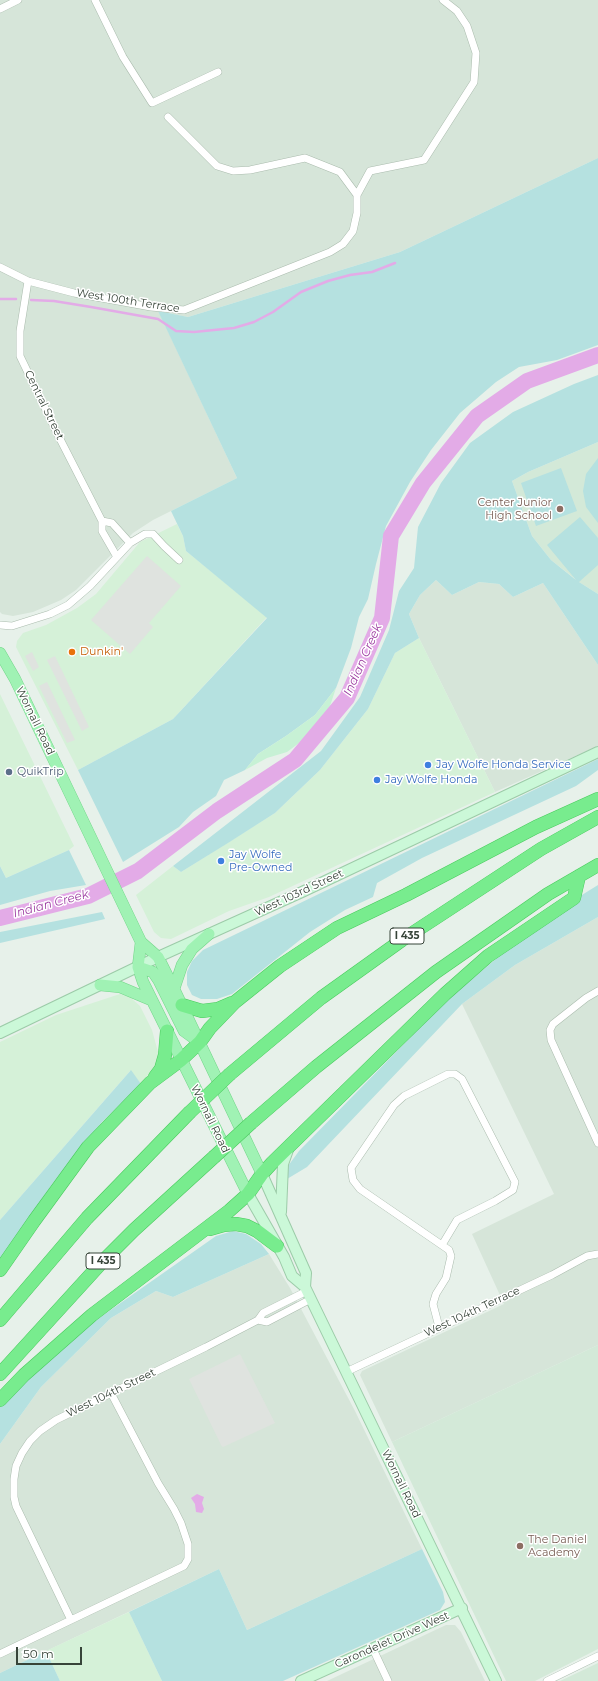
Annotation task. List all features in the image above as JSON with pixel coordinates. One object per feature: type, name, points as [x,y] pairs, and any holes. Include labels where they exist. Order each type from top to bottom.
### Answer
[{"type":"highway","points":[[0,1270],[38,1214],[88,1147],[120,1112],[150,1083],[181,1060],[200,1042],[210,1028],[235,1002],[280,966],[337,928],[413,892],[536,827],[598,799]]},
{"type":"highway","name":"I 435","points":[[0,1320],[87,1218],[189,1113],[230,1074],[321,998],[402,940],[541,849],[598,817]]},
{"type":"highway","name":"I 435","points":[[0,1374],[103,1261],[134,1230],[316,1067],[436,972],[548,894],[598,865]]},
{"type":"highway","points":[[0,1400],[24,1375],[92,1315],[203,1231],[248,1194],[262,1174],[290,1145],[445,994],[483,960],[574,898],[579,876]]},
{"type":"highway","points":[[182,1005],[202,1011],[218,1009],[235,1002]]},
{"type":"highway","points":[[150,1083],[161,1069],[165,1055],[167,1031]]},
{"type":"highway","points":[[203,1231],[224,1225],[236,1224],[247,1226],[257,1231],[277,1246]]},
{"type":"main road","name":"Wornall Road","points":[[0,653],[15,679],[141,942],[158,957],[262,1174]]},
{"type":"main road","points":[[174,989],[182,965],[192,949],[209,934]]},
{"type":"main road","name":"Wornall Road","points":[[141,942],[138,967],[151,1000],[248,1194]]},
{"type":"main road","points":[[138,967],[152,972],[159,981],[184,1031],[200,1042]]},
{"type":"main road","points":[[100,985],[120,987],[151,1000]]},
{"type":"street","points":[[0,9],[18,0]]},
{"type":"street","points":[[95,0],[123,57],[152,103],[218,72]]},
{"type":"street","points":[[168,117],[217,166],[233,171],[250,170],[304,158],[340,172],[357,195],[370,171],[424,160],[474,82],[476,53],[467,26],[458,11],[443,0]]},
{"type":"street","name":"West 100th Terrace","points":[[0,267],[28,281],[74,293],[151,307],[184,310],[330,252],[343,244],[353,231],[357,195]]},
{"type":"street","name":"Central Street","points":[[28,281],[20,331],[20,356],[102,521],[102,531],[117,557]]},
{"type":"street","points":[[102,521],[112,524],[130,543]]},
{"type":"street","points":[[0,625],[12,626],[50,614],[68,605],[90,586],[130,543],[145,534],[153,534],[178,560]]},
{"type":"street","name":"West 103rd Street","points":[[0,1033],[158,957],[598,752]]},
{"type":"street","points":[[598,991],[586,998],[553,1024],[550,1030],[551,1040],[598,1143]]},
{"type":"street","points":[[439,1327],[433,1304],[436,1294],[446,1278],[451,1256],[449,1250],[360,1189],[352,1180],[351,1168],[394,1105],[404,1096],[448,1074],[455,1074],[462,1079],[514,1182],[512,1190],[495,1201],[457,1220],[442,1245]]},
{"type":"street","points":[[280,1214],[283,1164],[290,1145]]},
{"type":"street","name":"Wornall Road","points":[[262,1174],[306,1273],[308,1292],[496,1681]]},
{"type":"street","name":"Wornall Road","points":[[248,1194],[292,1276],[308,1292]]},
{"type":"street","name":"West 104th Terrace","points":[[346,1372],[552,1275],[587,1256],[598,1254]]},
{"type":"street","name":"West 104th Street","points":[[71,1620],[16,1506],[13,1488],[16,1466],[30,1441],[40,1431],[56,1420],[258,1320],[267,1322],[308,1292]]},
{"type":"street","points":[[0,1654],[184,1566],[188,1559],[188,1544],[181,1523],[158,1483],[111,1393]]},
{"type":"street","name":"Carondelet Drive West","points":[[301,1681],[462,1608]]},
{"type":"street","points":[[373,1649],[388,1681]]},
{"type":"street","points":[[548,1681],[598,1656]]},
{"type":"shaded area","points":[[0,0],[598,0],[598,158],[400,252],[188,317],[159,312],[237,478],[153,520],[133,533],[76,590],[61,600],[33,612],[13,616],[2,614],[0,612]]},
{"type":"shaded area","points":[[598,158],[598,345],[557,360],[519,367],[496,382],[460,413],[431,450],[410,482],[386,526],[368,599],[359,617],[351,648],[336,688],[315,715],[258,754],[245,770],[224,780],[216,796],[193,812],[179,827],[123,862],[78,770],[173,719],[267,618],[186,551],[183,536],[171,511],[237,478],[158,311],[188,317],[400,252]]},
{"type":"shaded area","points":[[598,375],[598,442],[528,472],[512,481],[532,536],[551,560],[576,580],[547,545],[580,517],[598,538],[598,565],[579,582],[598,594],[598,665],[543,583],[513,597],[499,584],[479,582],[452,595],[436,580],[420,595],[409,614],[419,638],[395,653],[368,709],[320,770],[275,813],[181,872],[173,866],[321,751],[360,697],[389,630],[399,591],[414,568],[418,527],[441,483],[470,443],[513,412],[574,384]]},
{"type":"shaded area","name":"Center Junior High School","points":[[598,442],[598,594],[579,582],[551,560],[532,536],[512,481],[528,472]]},
{"type":"shaded area","points":[[598,458],[598,523],[586,507],[583,491],[586,474]]},
{"type":"shaded area","points":[[561,468],[577,511],[536,526],[521,483]]},
{"type":"shaded area","points":[[177,524],[183,536],[186,551],[267,617],[173,719],[78,770],[16,647],[17,641],[23,633],[46,625],[77,608],[96,594],[140,542]]},
{"type":"shaded area","points":[[147,556],[181,586],[149,623],[153,627],[130,654],[91,620]]},
{"type":"shaded area","points":[[436,580],[452,595],[479,582],[499,584],[513,597],[543,583],[598,665],[598,746],[495,792],[419,638],[409,614],[420,595]]},
{"type":"shaded area","points":[[419,638],[495,792],[269,897],[229,911],[171,939],[161,938],[154,932],[136,895],[173,866],[181,872],[275,813],[320,770],[368,709],[395,653]]},
{"type":"shaded area","points":[[32,652],[39,667],[33,671],[25,656]]},
{"type":"shaded area","points":[[55,656],[89,727],[82,731],[47,660]]},
{"type":"shaded area","points":[[47,682],[75,740],[67,743],[39,686]]},
{"type":"shaded area","points":[[0,694],[74,846],[69,850],[6,878],[0,866]]},
{"type":"shaded area","points":[[598,759],[598,770],[576,786],[422,858],[377,883],[373,897],[345,910],[310,932],[232,994],[217,999],[201,999],[192,995],[187,985],[187,972],[192,961],[203,950]]},
{"type":"shaded area","points":[[69,850],[86,885],[50,891],[0,905],[0,866],[6,878]]},
{"type":"shaded area","points":[[598,885],[598,917],[515,965],[462,1004],[307,1167],[287,1179],[288,1166],[299,1151],[447,1000],[515,943],[577,898]]},
{"type":"shaded area","points":[[102,912],[105,919],[0,943],[0,932]]},
{"type":"shaded area","points":[[598,917],[598,1345],[392,1442],[360,1375],[362,1371],[504,1304],[472,1234],[554,1194],[462,1004],[515,965]]},
{"type":"shaded area","points":[[120,994],[130,997],[140,1006],[152,1030],[158,1052],[158,1062],[152,1072],[141,1084],[130,1071],[0,1220],[0,1042],[56,1015]]},
{"type":"shaded area","points":[[131,1070],[141,1084],[102,1122],[83,1145],[53,1183],[0,1260],[0,1220]]},
{"type":"shaded area","points":[[233,1231],[246,1234],[261,1244],[269,1254],[173,1297],[156,1291],[111,1318],[41,1387],[0,1444],[0,1399],[65,1342],[216,1236]]},
{"type":"shaded area","points":[[269,1254],[290,1288],[355,1411],[422,1549],[247,1630],[219,1569],[0,1673],[0,1444],[41,1387],[111,1318],[156,1291],[173,1297]]},
{"type":"shaded area","name":"The Daniel Academy","points":[[598,1345],[598,1649],[535,1681],[506,1681],[392,1442]]},
{"type":"shaded area","points":[[240,1354],[275,1423],[223,1447],[189,1379]]},
{"type":"shaded area","points":[[197,1494],[204,1497],[202,1503],[204,1509],[202,1513],[196,1512],[195,1504],[191,1498]]},
{"type":"shaded area","points":[[422,1549],[443,1592],[445,1602],[440,1610],[283,1681],[162,1681],[129,1612],[219,1569],[247,1630]]},
{"type":"shaded area","points":[[129,1612],[162,1681],[60,1681],[46,1651]]},
{"type":"shaded area","points":[[446,1625],[455,1625],[461,1632],[485,1681],[327,1681]]},
{"type":"shaded area","points":[[46,1651],[60,1681],[0,1681],[0,1673]]},
{"type":"shaded area","points":[[598,1663],[598,1681],[560,1681]]},
{"type":"sand","points":[[336,688],[329,709],[303,740],[287,752],[267,758],[245,770],[258,754],[315,715]]},
{"type":"waterway","points":[[31,300],[54,301],[158,319],[176,331],[194,332],[234,328],[254,322],[273,312],[301,292],[328,281],[350,275],[372,272],[395,263]]},
{"type":"waterway","points":[[0,299],[16,299]]},
{"type":"waterway","name":"Indian Creek","points":[[0,918],[88,896],[138,871],[217,811],[295,760],[347,698],[382,618],[391,536],[423,483],[477,416],[527,381],[598,355]]},
{"type":"place","name":"Center Junior High School","points":[[560,509]]},
{"type":"place","name":"Dunkin'","points":[[72,652]]},
{"type":"place","name":"Jay Wolfe Honda Service","points":[[428,765]]},
{"type":"place","name":"QuikTrip","points":[[9,772]]},
{"type":"place","name":"Jay Wolfe Honda","points":[[377,780]]},
{"type":"place","name":"Jay Wolfe Pre-Owned","points":[[221,861]]},
{"type":"place","name":"The Daniel Academy","points":[[520,1546]]}]
